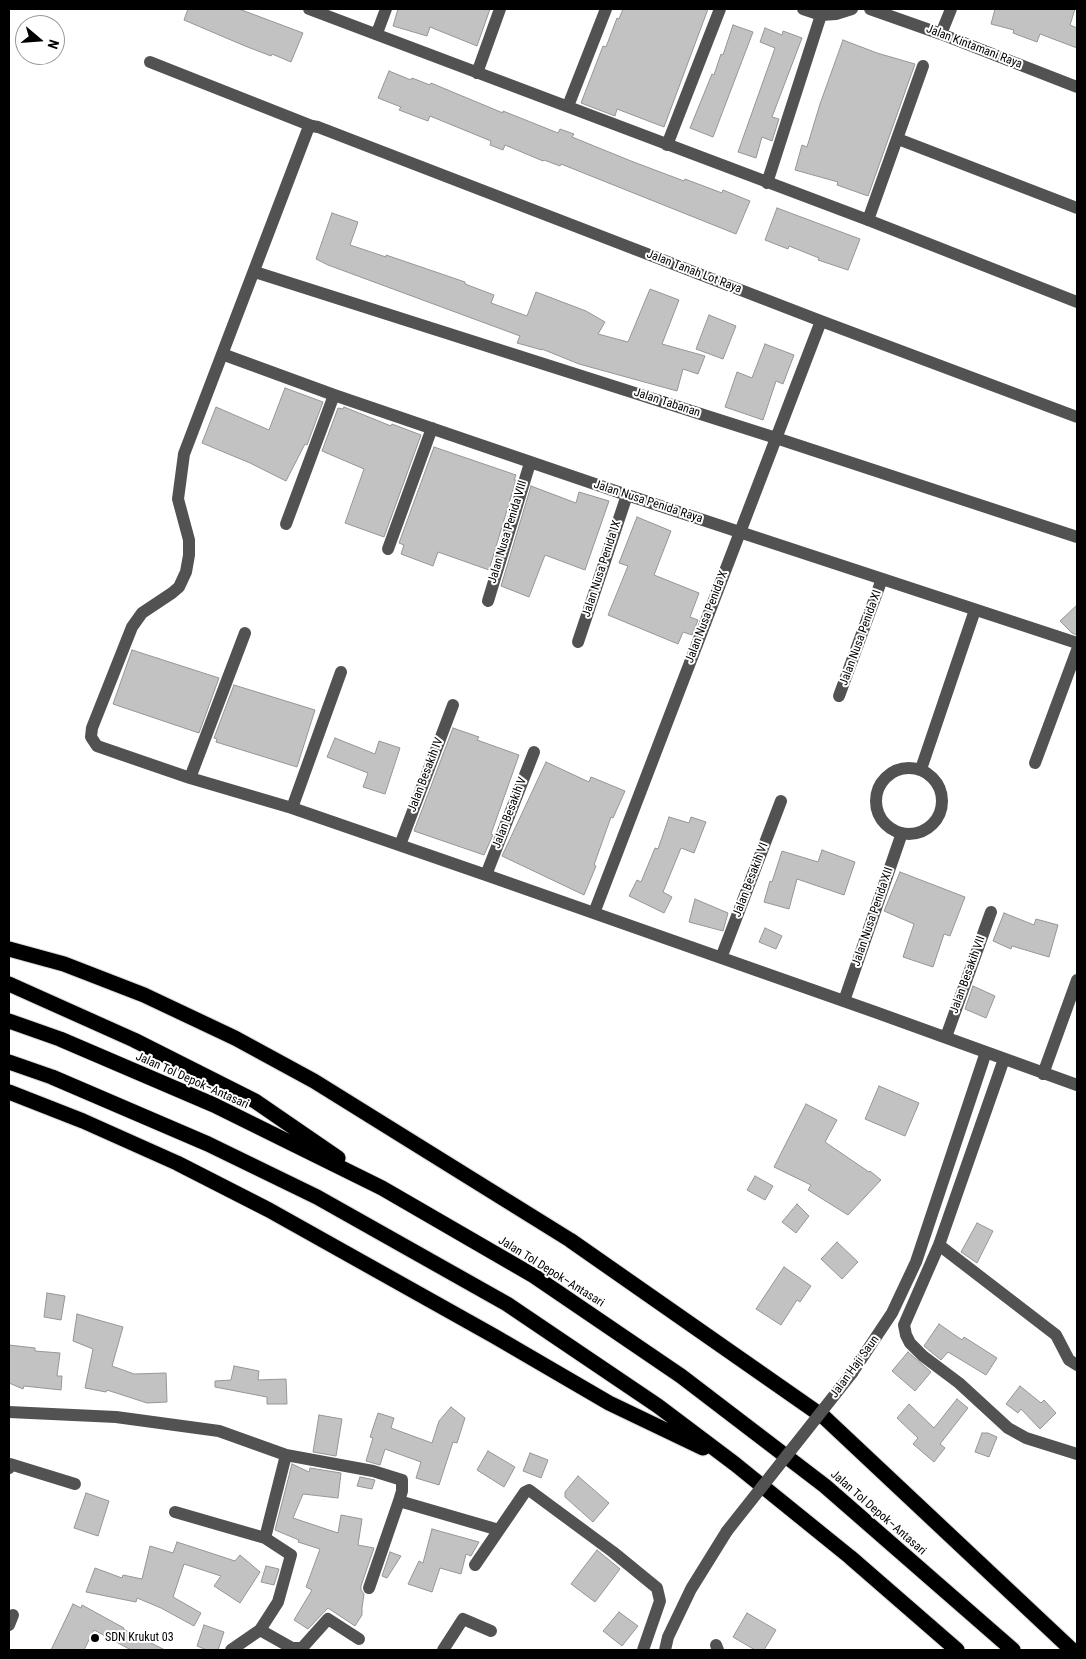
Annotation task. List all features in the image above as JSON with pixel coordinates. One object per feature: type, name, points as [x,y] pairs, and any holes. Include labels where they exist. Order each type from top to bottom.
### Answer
[{"type":"highway","points":[[9,949],[64,964],[144,995],[235,1038],[314,1082],[570,1240],[825,1418],[1072,1650]]},
{"type":"highway","points":[[9,984],[134,1040],[255,1101],[382,1188]]},
{"type":"highway","name":"Jalan Tol Depok–Antasari","points":[[9,1021],[60,1039],[214,1105],[382,1188],[534,1276],[681,1376],[825,1486],[1013,1650]]},
{"type":"highway","points":[[9,1062],[52,1077],[198,1140],[317,1197],[508,1304],[658,1406],[735,1464],[850,1557],[957,1650]]},
{"type":"highway","points":[[9,1092],[177,1163],[269,1210],[609,1403],[735,1464]]},
{"type":"street","points":[[309,9],[377,33],[477,73],[868,220],[1077,302]]},
{"type":"street","points":[[377,33],[386,9]]},
{"type":"street","points":[[477,73],[500,9]]},
{"type":"street","points":[[568,106],[606,9]]},
{"type":"street","points":[[667,145],[720,9]]},
{"type":"street","points":[[803,9],[821,15],[836,14],[852,9]]},
{"type":"street","name":"Jalan Kintamani Raya","points":[[870,9],[941,34],[1077,87]]},
{"type":"street","points":[[941,34],[951,9]]},
{"type":"street","points":[[767,183],[821,15]]},
{"type":"street","name":"Jalan Tanah Lot Raya","points":[[150,62],[821,322],[1077,417]]},
{"type":"street","points":[[868,220],[898,139],[922,66]]},
{"type":"street","points":[[312,126],[308,129],[184,454],[178,499],[189,540],[190,555],[186,572],[178,587],[142,613],[132,627],[92,728],[91,737],[96,746],[190,778],[292,808],[400,845],[1077,1085]]},
{"type":"street","points":[[898,139],[1077,208]]},
{"type":"street","name":"Jalan Tabanan","points":[[255,272],[776,438],[1077,537]]},
{"type":"street","name":"Jalan Nusa Penida X","points":[[594,913],[821,322]]},
{"type":"street","name":"Jalan Nusa Penida Raya","points":[[222,354],[334,395],[627,496],[1077,643]]},
{"type":"street","points":[[286,524],[334,395]]},
{"type":"street","points":[[388,549],[432,428]]},
{"type":"street","name":"Jalan Nusa Penida VIII","points":[[488,601],[530,463]]},
{"type":"street","name":"Jalan Nusa Penida IX","points":[[578,642],[627,496]]},
{"type":"street","name":"Jalan Nusa Penida XI","points":[[839,696],[882,580]]},
{"type":"street","points":[[920,769],[975,610]]},
{"type":"street","points":[[190,778],[245,633]]},
{"type":"street","points":[[1035,763],[1077,650]]},
{"type":"street","points":[[292,808],[341,672]]},
{"type":"street","name":"Jalan Besakih IV","points":[[400,845],[453,705]]},
{"type":"street","name":"Jalan Besakih V","points":[[486,875],[534,752]]},
{"type":"street","points":[[920,769],[936,781],[941,795],[941,810],[930,826],[922,831],[902,833],[891,828],[883,820],[878,810],[876,798],[880,786],[887,776],[897,770],[920,769]]},
{"type":"street","name":"Jalan Besakih VI","points":[[721,958],[781,801]]},
{"type":"street","name":"Jalan Nusa Penida XII","points":[[844,1001],[902,833]]},
{"type":"street","name":"Jalan Besakih VII","points":[[946,1037],[991,912]]},
{"type":"street","points":[[1043,1074],[1077,980]]},
{"type":"street","name":"Jalan Haji Saun","points":[[665,1650],[668,1637],[691,1589],[727,1531],[852,1373],[892,1313],[916,1262],[986,1052]]},
{"type":"street","points":[[1004,1059],[939,1245],[904,1326],[910,1343],[923,1356],[959,1383],[1008,1428],[1041,1443],[1077,1454]]},
{"type":"street","points":[[939,1245],[1056,1335],[1069,1360],[1077,1365]]},
{"type":"street","points":[[9,1412],[116,1417],[219,1432],[286,1455],[373,1471],[402,1480],[400,1501],[369,1588]]},
{"type":"street","points":[[265,1538],[286,1455]]},
{"type":"street","points":[[9,1468],[10,1464],[75,1484]]},
{"type":"street","points":[[474,1565],[528,1490],[613,1552],[657,1588],[660,1601],[643,1650]]},
{"type":"street","points":[[400,1501],[499,1530]]},
{"type":"street","points":[[174,1512],[265,1538],[291,1555],[278,1602],[260,1630],[231,1650]]},
{"type":"street","points":[[260,1630],[292,1648],[302,1648],[328,1619],[359,1639]]},
{"type":"street","points":[[443,1650],[462,1619],[491,1631]]},
{"type":"building","points":[[188,9],[239,9],[303,33],[291,62],[245,46],[184,20]]},
{"type":"building","points":[[398,9],[490,9],[477,46],[430,27],[427,36],[393,26]]},
{"type":"building","points":[[623,9],[708,9],[664,127],[617,109],[615,116],[581,103],[603,46],[606,47],[617,18],[619,19]]},
{"type":"building","points":[[995,9],[1075,9],[1070,25],[1077,28],[1077,48],[1040,34],[1037,42],[1013,33],[1014,30],[991,24]]},
{"type":"building","points":[[733,25],[753,32],[713,137],[690,128],[712,74],[714,75],[721,54],[723,55]]},
{"type":"building","points":[[765,28],[782,35],[783,31],[802,38],[772,117],[779,119],[772,141],[762,137],[756,158],[738,152],[775,48],[760,42]]},
{"type":"building","points":[[843,40],[877,53],[915,64],[868,196],[837,185],[838,182],[795,170],[802,145],[807,147]]},
{"type":"building","points":[[389,71],[411,80],[412,78],[430,85],[431,83],[503,113],[503,111],[558,133],[560,129],[574,134],[572,137],[684,181],[685,179],[722,193],[723,190],[750,201],[736,234],[561,164],[560,166],[543,161],[505,145],[503,150],[490,145],[491,141],[430,116],[428,121],[399,110],[401,107],[378,98]]},
{"type":"building","points":[[777,208],[860,239],[848,270],[818,260],[819,258],[789,246],[788,249],[765,240]]},
{"type":"building","points":[[332,213],[358,222],[350,245],[386,257],[386,255],[465,282],[465,284],[494,295],[491,303],[527,316],[536,292],[586,311],[605,322],[598,334],[628,342],[650,289],[679,300],[662,344],[705,356],[698,374],[683,369],[677,391],[579,364],[542,349],[517,343],[520,336],[328,265],[316,259]]},
{"type":"building","points":[[709,315],[736,326],[723,359],[696,349]]},
{"type":"building","points":[[765,344],[794,355],[783,384],[776,381],[763,420],[725,407],[737,372],[752,378]]},
{"type":"building","points":[[285,388],[323,402],[307,445],[305,444],[286,481],[250,463],[202,443],[216,407],[269,430]]},
{"type":"building","points":[[344,407],[391,426],[392,424],[421,435],[384,537],[345,523],[364,469],[322,451],[338,408],[343,409]]},
{"type":"building","points":[[434,447],[516,475],[489,570],[438,552],[433,566],[401,554],[404,545],[399,543]]},
{"type":"building","points":[[531,486],[576,503],[579,492],[609,501],[585,570],[545,555],[529,597],[501,586]]},
{"type":"building","points":[[637,517],[671,531],[654,575],[699,593],[690,617],[698,620],[692,635],[683,632],[678,644],[608,615],[628,566],[619,563]]},
{"type":"building","points":[[1077,605],[1077,635],[1072,633],[1060,621]]},
{"type":"building","points":[[132,650],[219,678],[199,733],[113,704]]},
{"type":"building","points":[[234,685],[315,710],[297,767],[216,742],[217,739],[214,738]]},
{"type":"building","points":[[453,728],[479,737],[477,740],[519,755],[491,834],[493,835],[484,855],[414,831]]},
{"type":"building","points":[[335,738],[375,754],[379,741],[400,748],[385,794],[363,787],[368,773],[327,757]]},
{"type":"building","points":[[546,762],[589,782],[591,777],[625,791],[613,818],[611,817],[594,865],[596,866],[584,895],[502,856]]},
{"type":"building","points":[[669,817],[689,823],[691,817],[706,822],[694,853],[681,848],[663,892],[672,897],[664,913],[629,896],[637,880],[641,882],[655,848],[658,849]]},
{"type":"building","points":[[822,850],[855,862],[844,895],[797,879],[789,909],[764,902],[782,851],[818,862]]},
{"type":"building","points":[[900,872],[965,897],[950,936],[944,934],[933,967],[903,957],[914,924],[884,911]]},
{"type":"building","points":[[695,899],[728,913],[723,931],[689,922]]},
{"type":"building","points":[[1004,913],[1034,925],[1036,919],[1058,925],[1049,957],[1012,946],[1011,949],[993,941]]},
{"type":"building","points":[[765,928],[782,936],[776,949],[759,942]]},
{"type":"building","points":[[973,986],[995,996],[986,1018],[965,1009]]},
{"type":"building","points":[[879,1086],[919,1103],[905,1136],[865,1119]]},
{"type":"building","points":[[806,1104],[837,1120],[825,1142],[881,1180],[848,1215],[808,1190],[811,1185],[774,1167]]},
{"type":"building","points":[[755,1176],[773,1186],[765,1200],[747,1190]]},
{"type":"building","points":[[797,1204],[809,1216],[796,1233],[782,1222]]},
{"type":"building","points":[[977,1223],[993,1231],[977,1263],[961,1252]]},
{"type":"building","points":[[837,1242],[858,1262],[842,1279],[821,1259]]},
{"type":"building","points":[[784,1267],[811,1286],[800,1302],[797,1300],[781,1325],[756,1309]]},
{"type":"building","points":[[47,1293],[65,1296],[61,1320],[44,1317]]},
{"type":"building","points":[[77,1314],[123,1327],[112,1366],[134,1374],[166,1373],[167,1402],[147,1403],[107,1390],[106,1392],[85,1388],[93,1349],[73,1341]]},
{"type":"building","points":[[939,1324],[962,1340],[964,1337],[997,1358],[986,1375],[948,1352],[941,1360],[924,1346]]},
{"type":"building","points":[[9,1345],[35,1348],[35,1351],[60,1353],[57,1376],[62,1376],[61,1390],[24,1386],[23,1389],[9,1383]]},
{"type":"building","points":[[908,1352],[931,1372],[915,1391],[892,1371]]},
{"type":"building","points":[[234,1366],[259,1371],[258,1380],[286,1379],[287,1404],[267,1404],[267,1397],[215,1387],[215,1381],[231,1380]]},
{"type":"building","points":[[1020,1386],[1041,1403],[1044,1400],[1056,1413],[1040,1429],[1021,1409],[1018,1413],[1006,1404]]},
{"type":"building","points":[[957,1399],[968,1408],[940,1444],[945,1448],[934,1462],[913,1444],[918,1438],[897,1418],[909,1404],[934,1428]]},
{"type":"building","points":[[451,1407],[465,1418],[457,1443],[453,1442],[439,1485],[416,1478],[421,1462],[385,1449],[380,1465],[366,1461],[373,1438],[370,1437],[378,1413],[394,1418],[391,1428],[432,1443],[439,1421]]},
{"type":"building","points":[[319,1415],[342,1419],[336,1456],[313,1452]]},
{"type":"building","points":[[982,1433],[988,1433],[997,1437],[989,1457],[975,1452]]},
{"type":"building","points":[[488,1451],[515,1467],[504,1487],[477,1470]]},
{"type":"building","points":[[530,1453],[548,1460],[541,1478],[523,1471]]},
{"type":"building","points":[[292,1464],[309,1472],[310,1468],[341,1473],[338,1498],[303,1494],[293,1518],[338,1533],[341,1515],[362,1519],[358,1545],[374,1548],[361,1586],[364,1594],[362,1615],[355,1626],[328,1608],[308,1629],[294,1620],[312,1590],[306,1587],[320,1549],[298,1542],[299,1540],[275,1530]]},
{"type":"building","points":[[578,1476],[609,1503],[593,1522],[565,1497],[565,1492]]},
{"type":"building","points":[[360,1477],[375,1480],[372,1489],[357,1486]]},
{"type":"building","points":[[86,1493],[109,1501],[98,1536],[74,1528]]},
{"type":"building","points":[[432,1529],[479,1542],[471,1556],[466,1554],[461,1574],[440,1568],[432,1592],[408,1584],[419,1561],[423,1563]]},
{"type":"building","points":[[177,1542],[235,1561],[240,1555],[260,1572],[240,1603],[214,1586],[221,1576],[184,1564],[173,1597],[201,1613],[194,1626],[161,1608],[137,1598],[136,1602],[86,1592],[95,1568],[122,1578],[123,1575],[142,1579],[150,1546],[173,1553]]},
{"type":"building","points":[[597,1550],[620,1569],[595,1602],[571,1584]]},
{"type":"building","points":[[390,1552],[401,1556],[387,1578],[382,1576]]},
{"type":"building","points":[[266,1566],[279,1569],[274,1585],[261,1582]]},
{"type":"building","name":"SDN Krukut 03","points":[[73,1604],[81,1608],[82,1605],[123,1629],[165,1650],[131,1650],[94,1630],[84,1650],[51,1650]]},
{"type":"building","points":[[619,1612],[638,1626],[622,1646],[603,1631]]},
{"type":"building","points":[[747,1613],[776,1630],[764,1650],[755,1650],[733,1637]]},
{"type":"building","points":[[204,1625],[224,1632],[218,1650],[207,1650],[197,1646]]},
{"type":"place","name":"SDN Krukut 03","points":[[95,1638]]}]
